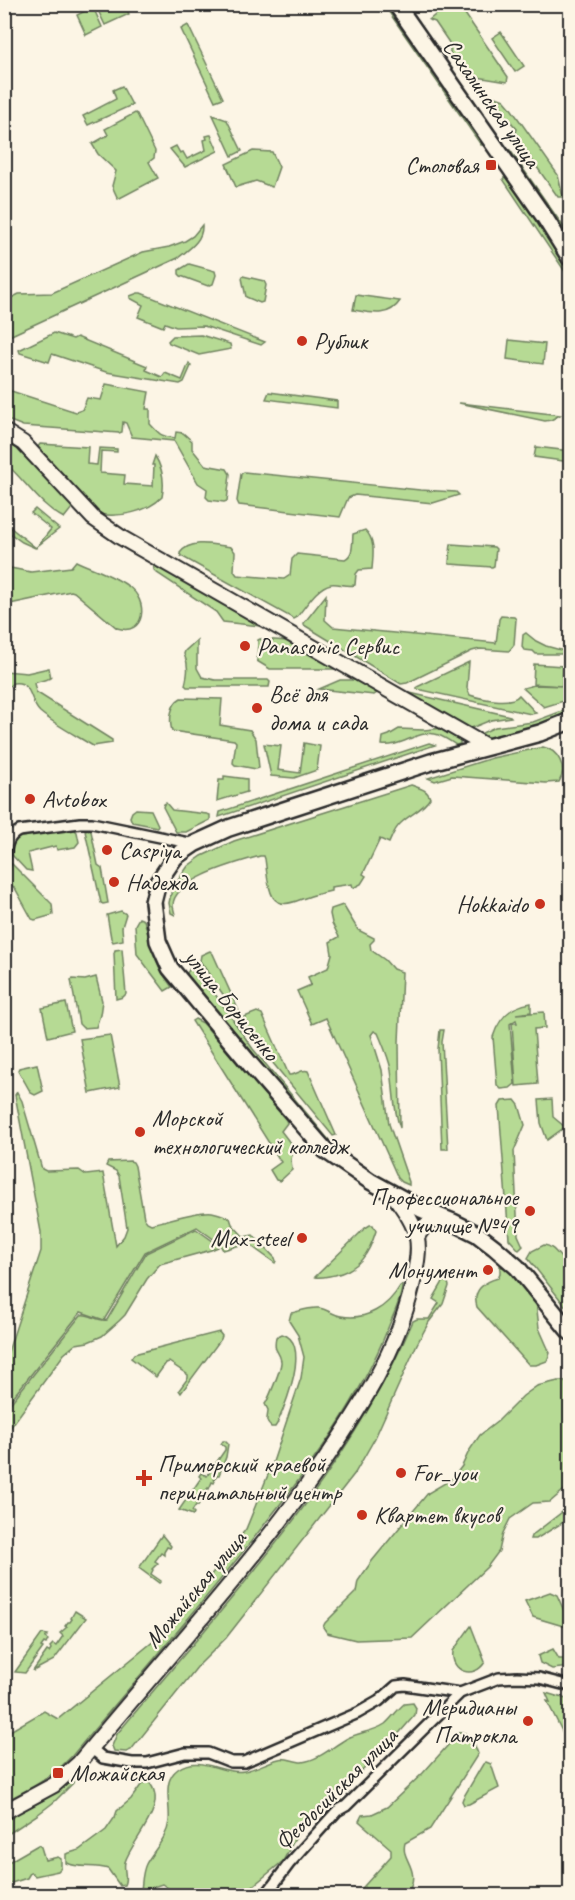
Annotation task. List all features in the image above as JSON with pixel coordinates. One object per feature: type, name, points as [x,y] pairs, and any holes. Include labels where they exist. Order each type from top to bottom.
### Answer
[{"type":"main road","name":"Сахалинская улица","points":[[396,4],[545,218],[570,258]]},
{"type":"main road","points":[[4,431],[23,443],[93,518],[122,538],[486,746]]},
{"type":"main road","name":"улица Борисенко","points":[[570,721],[540,733],[431,762],[240,824],[194,843],[175,857],[166,868],[158,882],[153,902],[158,940],[170,968],[326,1150],[336,1159],[393,1194],[477,1234],[517,1267],[570,1332]]},
{"type":"main road","points":[[393,1194],[411,1222],[417,1237]]},
{"type":"main road","points":[[417,1237],[424,1226],[441,1218]]},
{"type":"main road","name":"Можайская улица","points":[[4,1812],[54,1785],[79,1763],[298,1500],[345,1431],[379,1375],[408,1305],[414,1277],[417,1237]]},
{"type":"street","points":[[4,868],[8,840],[19,831],[80,823],[103,824],[194,843]]},
{"type":"street","points":[[4,902],[4,919]]},
{"type":"street","name":"Феодосийская улица","points":[[265,1896],[289,1864],[337,1811],[346,1806],[460,1694],[484,1683],[508,1677],[539,1678],[570,1686]]},
{"type":"street","points":[[91,1748],[103,1758],[132,1763],[147,1763],[185,1753],[208,1753],[231,1762],[244,1761],[358,1713],[379,1701],[396,1686],[405,1685],[460,1694]]},
{"type":"green space","points":[[99,4],[124,5],[129,14],[105,25],[96,6]]},
{"type":"green space","points":[[449,4],[459,5],[508,77],[507,82],[465,75],[450,53],[450,44],[435,22],[429,20]]},
{"type":"green space","points":[[384,5],[388,5],[484,143],[483,145],[481,145]]},
{"type":"green space","points":[[93,7],[102,27],[86,35],[77,15]]},
{"type":"green space","points":[[188,25],[223,98],[215,101],[181,29]]},
{"type":"green space","points":[[501,32],[524,66],[515,72],[492,38]]},
{"type":"green space","points":[[122,86],[132,105],[88,125],[83,116],[116,99],[113,90]]},
{"type":"green space","points":[[487,94],[504,100],[510,107],[558,175],[563,197],[558,197],[515,136],[517,129],[510,121],[503,119]]},
{"type":"green space","points":[[135,113],[155,151],[154,158],[149,162],[158,178],[118,199],[112,186],[116,171],[98,154],[92,144],[108,135],[105,129]]},
{"type":"green space","points":[[213,115],[227,120],[242,151],[232,156]]},
{"type":"green space","points":[[211,135],[218,151],[185,167],[170,149],[176,146],[187,159],[206,150],[204,140],[207,139],[206,136]]},
{"type":"green space","points":[[253,151],[272,152],[279,167],[272,187],[256,181],[236,187],[226,164]]},
{"type":"green space","points":[[507,151],[570,236],[570,244]]},
{"type":"green space","points":[[506,175],[570,269],[570,279],[503,179]]},
{"type":"green space","points":[[202,225],[198,240],[178,258],[5,338],[5,301],[19,294],[52,293],[143,252],[185,241],[193,236]]},
{"type":"green space","points":[[189,264],[215,271],[213,284],[208,286],[181,276],[179,270]]},
{"type":"green space","points":[[243,276],[264,281],[266,285],[263,302],[260,303],[246,297]]},
{"type":"green space","points":[[138,293],[265,342],[261,345],[204,326],[176,327],[165,323],[163,327],[138,317],[143,305],[130,296]]},
{"type":"green space","points":[[356,295],[400,301],[391,310],[385,312],[366,312],[353,310]]},
{"type":"green space","points":[[54,333],[73,339],[77,337],[147,366],[146,370],[162,377],[165,373],[182,380],[189,363],[191,366],[184,382],[180,384],[106,372],[52,354],[49,362],[20,353],[19,350]]},
{"type":"green space","points":[[201,335],[230,344],[231,349],[199,355],[168,341],[173,336]]},
{"type":"green space","points":[[509,340],[545,344],[543,364],[507,359]]},
{"type":"green space","points":[[106,384],[149,392],[146,409],[150,409],[150,424],[156,430],[163,435],[175,438],[176,432],[183,433],[192,441],[192,449],[205,465],[227,469],[230,474],[227,501],[209,500],[206,497],[207,489],[198,483],[174,441],[132,437],[126,423],[123,422],[122,432],[119,433],[23,426],[5,419],[5,389],[76,412],[82,410],[87,398],[101,400]]},
{"type":"green space","points":[[269,392],[337,401],[337,408],[266,399]]},
{"type":"green space","points":[[459,403],[560,415],[545,421]]},
{"type":"green space","points":[[4,438],[32,460],[71,506],[72,508],[64,518],[47,506],[5,463]]},
{"type":"green space","points":[[40,444],[88,447],[87,464],[97,465],[99,448],[117,449],[117,452],[101,451],[100,473],[125,475],[124,484],[153,486],[154,465],[152,465],[155,456],[163,476],[162,497],[149,507],[132,513],[99,514],[38,450]]},
{"type":"green space","points":[[536,447],[570,451],[570,462],[534,457]]},
{"type":"green space","points":[[244,472],[456,492],[459,495],[433,503],[355,495],[348,498],[340,517],[239,505],[237,501],[241,474]]},
{"type":"green space","points":[[35,509],[59,529],[38,546],[51,529],[31,513]]},
{"type":"green space","points":[[6,524],[36,548],[22,542],[4,529]]},
{"type":"green space","points":[[365,530],[372,543],[372,569],[359,570],[356,574],[355,585],[331,584],[320,589],[294,619],[181,556],[180,553],[190,545],[197,544],[231,547],[235,552],[234,571],[237,575],[284,579],[290,575],[292,559],[297,554],[345,559],[351,552],[353,534]]},
{"type":"green space","points":[[451,544],[494,547],[496,549],[494,566],[450,564]]},
{"type":"green space","points":[[76,561],[116,579],[135,592],[142,608],[139,623],[126,629],[117,628],[71,591],[5,605],[5,567],[31,572],[71,567]]},
{"type":"green space","points":[[153,562],[261,624],[260,626],[223,622],[216,612],[157,573]]},
{"type":"green space","points":[[326,595],[325,620],[333,627],[496,643],[501,616],[514,617],[516,619],[514,645],[509,651],[480,649],[472,651],[401,684],[304,625]]},
{"type":"green space","points":[[526,633],[546,646],[568,652],[568,654],[536,654],[533,651],[524,650],[523,635]]},
{"type":"green space","points":[[197,640],[197,668],[202,677],[215,680],[268,680],[269,687],[187,687],[185,685],[187,665],[184,654]]},
{"type":"green space","points":[[258,640],[289,641],[338,669],[270,669],[257,661]]},
{"type":"green space","points":[[469,662],[467,688],[470,695],[510,700],[519,695],[536,713],[531,714],[417,689]]},
{"type":"green space","points":[[534,664],[563,666],[562,686],[533,684]]},
{"type":"green space","points":[[570,664],[570,699],[544,707],[523,688],[534,685],[563,686],[565,666]]},
{"type":"green space","points":[[49,668],[51,678],[34,683],[36,692],[112,740],[112,743],[93,746],[52,721],[40,712],[24,685],[13,683],[5,690],[5,671],[27,673]]},
{"type":"green space","points":[[340,680],[356,680],[376,690],[377,693],[374,695],[319,689]]},
{"type":"green space","points":[[410,693],[511,717],[491,720],[469,729],[408,696]]},
{"type":"green space","points":[[181,698],[222,699],[220,725],[250,730],[256,739],[259,768],[233,763],[236,742],[234,740],[172,731],[171,713]]},
{"type":"green space","points":[[570,708],[570,714],[536,727],[489,738],[480,734],[495,727],[533,722]]},
{"type":"green space","points":[[443,728],[460,739],[460,744],[456,745],[429,733],[395,744],[382,745],[383,737],[399,729]]},
{"type":"green space","points":[[304,743],[320,746],[317,770],[294,778],[271,776],[264,744],[281,746],[278,770],[300,773]]},
{"type":"green space","points":[[429,743],[435,745],[219,817],[220,812]]},
{"type":"green space","points":[[543,747],[553,752],[560,760],[562,777],[559,782],[452,776],[435,781],[428,778],[492,758]]},
{"type":"green space","points":[[224,776],[247,779],[247,792],[217,801],[219,780],[224,780]]},
{"type":"green space","points":[[411,785],[425,791],[430,798],[424,806],[399,825],[389,843],[380,839],[363,874],[366,876],[361,884],[353,888],[352,884],[331,887],[331,891],[290,903],[281,903],[271,893],[265,859],[264,856],[260,856],[223,867],[195,880],[176,896],[173,906],[175,915],[171,913],[169,903],[172,889],[188,866],[202,856],[234,841]]},
{"type":"green space","points":[[166,803],[172,810],[210,815],[210,820],[186,832],[176,832],[163,807]]},
{"type":"green space","points":[[136,809],[151,810],[157,827],[132,822],[130,817]]},
{"type":"green space","points":[[73,828],[77,832],[79,842],[75,847],[57,850],[56,846],[28,853],[32,871],[26,870],[11,854],[11,845],[16,837]]},
{"type":"green space","points":[[87,829],[91,831],[98,865],[102,868],[108,903],[101,903],[85,831]]},
{"type":"green space","points":[[11,863],[52,904],[53,915],[32,919],[16,890],[8,881]]},
{"type":"green space","points":[[343,905],[358,930],[374,938],[370,944],[371,950],[393,969],[402,972],[399,1042],[400,1128],[389,1061],[378,1033],[374,1031],[371,1035],[382,1070],[389,1124],[409,1185],[398,1178],[326,1018],[312,1024],[297,991],[311,985],[308,977],[328,968],[332,954],[330,942],[339,937],[332,923],[331,909]]},
{"type":"green space","points":[[121,911],[126,914],[122,927],[123,940],[113,942],[107,915]]},
{"type":"green space","points":[[139,918],[144,920],[157,963],[172,987],[165,991],[137,954],[135,925]]},
{"type":"green space","points":[[122,949],[126,994],[116,999],[114,953],[115,950]]},
{"type":"green space","points":[[210,951],[242,1018],[257,1012],[262,1014],[289,1075],[303,1070],[308,1071],[336,1135],[333,1136],[258,1045],[200,961],[201,955]]},
{"type":"green space","points":[[192,965],[195,965],[253,1049],[329,1140],[327,1141],[189,980],[187,973]]},
{"type":"green space","points":[[96,977],[102,1001],[100,1015],[96,1027],[83,1028],[79,1024],[71,980]]},
{"type":"green space","points":[[66,1003],[72,1031],[48,1037],[42,1008]]},
{"type":"green space","points":[[531,1003],[531,1012],[516,1014],[544,1012],[545,1028],[534,1029],[538,1084],[516,1086],[512,1023],[517,1023],[516,1020],[510,1024],[515,1084],[510,1088],[501,1089],[497,1085],[493,1037],[506,1014],[517,1007]]},
{"type":"green space","points":[[195,1019],[203,1023],[286,1120],[287,1123],[281,1131],[294,1148],[291,1159],[292,1170],[280,1181],[276,1180],[270,1170],[281,1162],[192,1021]]},
{"type":"green space","points":[[440,1030],[444,1030],[442,1042],[448,1149],[442,1149],[438,1049]]},
{"type":"green space","points":[[110,1035],[120,1087],[90,1093],[80,1039]]},
{"type":"green space","points":[[37,1064],[43,1091],[35,1095],[31,1093],[18,1070]]},
{"type":"green space","points":[[17,1092],[22,1101],[42,1169],[46,1171],[79,1170],[86,1175],[103,1173],[116,1246],[127,1228],[119,1176],[116,1171],[106,1166],[108,1162],[130,1161],[135,1166],[144,1218],[147,1222],[151,1224],[199,1213],[217,1213],[230,1218],[232,1224],[244,1237],[253,1235],[276,1261],[275,1263],[247,1243],[223,1250],[219,1243],[197,1227],[145,1252],[104,1320],[81,1312],[5,1407],[5,1373],[8,1368],[5,1361],[41,1251],[41,1232],[15,1095]]},
{"type":"green space","points":[[552,1099],[553,1117],[565,1127],[547,1140],[541,1123],[539,1100]]},
{"type":"green space","points":[[515,1100],[519,1105],[525,1125],[514,1151],[518,1235],[523,1246],[519,1250],[509,1239],[499,1106],[502,1101]]},
{"type":"green space","points":[[373,1225],[376,1231],[370,1247],[357,1265],[335,1275],[315,1277],[365,1228]]},
{"type":"green space","points":[[196,1229],[218,1247],[160,1264],[119,1321],[102,1336],[76,1344],[64,1354],[5,1435],[5,1410],[81,1315],[107,1320],[146,1253]]},
{"type":"green space","points":[[544,1245],[552,1248],[570,1266],[570,1312],[528,1258],[532,1251]]},
{"type":"green space","points":[[500,1266],[512,1271],[536,1301],[539,1328],[550,1353],[547,1361],[529,1365],[477,1307],[477,1292],[483,1285],[498,1278]]},
{"type":"green space","points":[[444,1280],[449,1286],[443,1304],[429,1322],[417,1344],[375,1438],[355,1473],[226,1638],[198,1666],[131,1750],[114,1751],[112,1746],[117,1734],[240,1588],[319,1486],[354,1433],[386,1378],[413,1321],[429,1319],[439,1303],[433,1299]]},
{"type":"green space","points":[[402,1285],[397,1307],[364,1380],[335,1429],[285,1499],[72,1756],[41,1782],[5,1801],[5,1734],[44,1711],[58,1719],[171,1627],[246,1529],[272,1465],[301,1378],[304,1357],[298,1335],[289,1321],[291,1313],[319,1308],[350,1317],[367,1314],[383,1306]]},
{"type":"green space","points":[[219,1332],[221,1339],[181,1393],[179,1390],[188,1375],[169,1362],[156,1377],[131,1358],[134,1354]]},
{"type":"green space","points":[[282,1334],[291,1339],[296,1361],[290,1390],[277,1424],[271,1427],[267,1421],[268,1410],[265,1404],[281,1365],[275,1342],[276,1337]]},
{"type":"green space","points":[[564,1381],[570,1387],[570,1485],[550,1502],[533,1503],[510,1519],[503,1533],[499,1551],[487,1567],[412,1638],[356,1640],[327,1633],[323,1627],[325,1623],[356,1592],[358,1581],[372,1561],[428,1493],[452,1479],[480,1435],[537,1386]]},
{"type":"green space","points":[[223,1441],[228,1444],[226,1457],[214,1483],[212,1482],[205,1492],[205,1496],[202,1494],[197,1502],[199,1505],[196,1505],[192,1511],[193,1515],[179,1510],[201,1478],[199,1476],[201,1473],[207,1476],[225,1450],[221,1444]]},
{"type":"green space","points":[[570,1506],[570,1518],[536,1539],[530,1539],[531,1536]]},
{"type":"green space","points":[[162,1535],[171,1546],[167,1547],[164,1555],[161,1553],[155,1561],[158,1563],[152,1569],[151,1574],[161,1581],[159,1583],[139,1568]]},
{"type":"green space","points":[[550,1592],[557,1595],[570,1628],[533,1617],[525,1601]]},
{"type":"green space","points":[[75,1611],[86,1618],[54,1660],[33,1671],[47,1651],[49,1652],[50,1647],[53,1644],[56,1646],[63,1636],[60,1633],[67,1627],[65,1626],[72,1619]]},
{"type":"green space","points":[[471,1626],[485,1662],[480,1668],[469,1672],[455,1664],[453,1651]]},
{"type":"green space","points":[[42,1634],[48,1635],[45,1638],[48,1640],[46,1644],[44,1643],[41,1647],[43,1648],[25,1673],[15,1672]]},
{"type":"green space","points":[[553,1649],[559,1659],[570,1659],[570,1667],[552,1669],[540,1663],[538,1656]]},
{"type":"green space","points":[[546,1693],[570,1700],[569,1721],[562,1731],[547,1701],[550,1702]]},
{"type":"green space","points":[[413,1703],[416,1708],[415,1715],[380,1755],[305,1820],[283,1861],[242,1895],[218,1895],[213,1888],[194,1895],[178,1895],[162,1884],[141,1891],[145,1867],[168,1827],[168,1786],[178,1769],[186,1765],[202,1764],[227,1770],[244,1771],[279,1759],[308,1761],[351,1737],[380,1727],[388,1722],[404,1704]]},
{"type":"green space","points":[[463,1732],[472,1737],[478,1754],[430,1829],[405,1843],[405,1855],[413,1878],[407,1895],[356,1895],[391,1856],[391,1849],[359,1821],[362,1815],[372,1814],[387,1807],[423,1773],[459,1733]]},
{"type":"green space","points":[[486,1762],[491,1764],[499,1788],[464,1805],[463,1798]]},
{"type":"green space","points":[[72,1778],[73,1783],[54,1802],[5,1836],[5,1820],[45,1799]]},
{"type":"green space","points":[[148,1781],[154,1790],[153,1811],[125,1862],[124,1885],[120,1886],[108,1869],[66,1863],[66,1854],[79,1850],[106,1830],[117,1811],[131,1799],[141,1785]]},
{"type":"green space","points":[[38,1845],[41,1847],[45,1860],[58,1857],[61,1859],[61,1868],[58,1871],[35,1876],[30,1873],[27,1878],[5,1885],[5,1864]]},
{"type":"place","name":"Столовая","points":[[491,165]]},
{"type":"place","name":"Рублик","points":[[302,341]]},
{"type":"place","name":"Panasonic Сервис","points":[[245,646]]},
{"type":"place","name":"Всё для дома и сада","points":[[257,708]]},
{"type":"place","name":"Avtobox","points":[[30,799]]},
{"type":"place","name":"Caspiya","points":[[107,850]]},
{"type":"place","name":"Надежда","points":[[114,882]]},
{"type":"place","name":"Hokkaido","points":[[540,904]]},
{"type":"place","name":"Морской технологический колледж","points":[[140,1132]]},
{"type":"place","name":"Профессиональное училище №49","points":[[530,1211]]},
{"type":"place","name":"Max-steel","points":[[302,1238]]},
{"type":"place","name":"Монумент","points":[[488,1270]]},
{"type":"place","name":"For_you","points":[[401,1473]]},
{"type":"place","name":"Приморский краевой перинатальный центр","points":[[144,1478]]},
{"type":"place","name":"Квартет вкусов","points":[[362,1515]]},
{"type":"place","name":"Меридианы Патрокла","points":[[528,1721]]},
{"type":"place","name":"Можайская","points":[[58,1773]]}]
